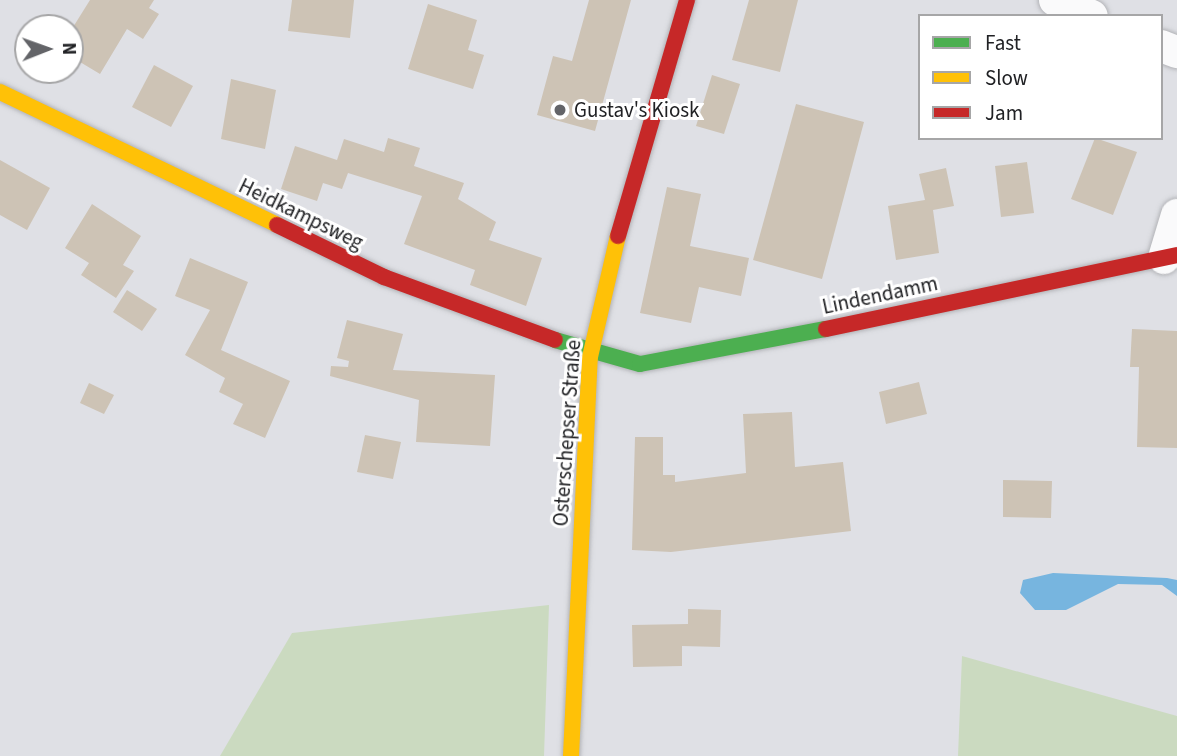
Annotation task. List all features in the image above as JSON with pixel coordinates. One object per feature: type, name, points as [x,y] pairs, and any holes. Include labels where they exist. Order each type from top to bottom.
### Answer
[{"type":"street","name":"Osterschepser Straße","points":[[571,756],[590,357],[605,279],[687,0]]},
{"type":"street","points":[[1055,0],[1087,14]]},
{"type":"street","name":"Heidkampsweg","points":[[0,92],[384,277],[590,357]]},
{"type":"street","points":[[1171,256],[1177,215]]},
{"type":"street","name":"Lindendamm","points":[[590,357],[653,362],[1171,256]]},
{"type":"green space","points":[[549,605],[544,756],[220,756],[292,633]]},
{"type":"green space","points":[[962,656],[1177,716],[1177,756],[958,756]]},
{"type":"water","points":[[1053,573],[1167,578],[1177,580],[1177,596],[1162,585],[1118,584],[1066,610],[1035,610],[1020,593],[1023,580]]},
{"type":"building","points":[[90,0],[154,0],[149,8],[159,14],[143,39],[127,29],[100,74],[84,64],[84,14],[81,14]]},
{"type":"building","points":[[292,0],[354,0],[350,38],[288,31]]},
{"type":"building","points":[[589,0],[631,0],[595,131],[537,115],[553,56],[572,61]]},
{"type":"building","points":[[749,0],[798,0],[780,72],[732,60]]},
{"type":"building","points":[[428,4],[477,20],[468,50],[484,55],[473,89],[408,69]]},
{"type":"building","points":[[154,65],[193,86],[171,127],[132,107]]},
{"type":"building","points":[[712,75],[740,84],[724,134],[696,126]]},
{"type":"building","points":[[231,79],[276,90],[265,149],[221,139]]},
{"type":"building","points":[[796,104],[864,122],[822,279],[753,260]]},
{"type":"building","points":[[388,138],[420,148],[414,166],[464,183],[458,199],[496,222],[489,240],[542,258],[526,306],[470,285],[475,270],[404,244],[422,196],[348,173],[342,189],[323,183],[317,201],[281,189],[295,146],[337,160],[344,139],[384,152]]},
{"type":"building","points":[[1094,140],[1137,152],[1113,215],[1071,199]]},
{"type":"building","points":[[0,160],[50,188],[27,230],[0,215]]},
{"type":"building","points":[[1027,162],[1034,213],[1001,217],[995,166]]},
{"type":"building","points":[[946,168],[954,206],[933,210],[939,253],[896,260],[888,206],[925,200],[919,174]]},
{"type":"building","points":[[667,187],[701,194],[690,246],[749,258],[741,296],[699,287],[691,323],[640,313]]},
{"type":"building","points":[[92,204],[141,236],[123,265],[134,271],[116,298],[81,275],[89,263],[65,248]]},
{"type":"building","points":[[190,258],[248,282],[221,350],[290,381],[265,438],[233,424],[243,404],[219,392],[225,378],[185,355],[210,310],[175,296]]},
{"type":"building","points":[[127,290],[157,309],[142,331],[113,312]]},
{"type":"building","points":[[347,320],[403,334],[393,370],[495,375],[490,446],[416,442],[419,400],[330,376],[331,366],[348,367],[349,361],[337,358]]},
{"type":"building","points":[[1132,329],[1177,331],[1177,448],[1137,447],[1139,367],[1130,367]]},
{"type":"building","points":[[919,382],[927,414],[886,424],[879,392]]},
{"type":"building","points":[[89,383],[114,395],[104,414],[80,403]]},
{"type":"building","points":[[792,412],[795,467],[843,462],[851,531],[671,552],[632,550],[635,437],[663,437],[663,475],[675,475],[675,482],[746,473],[743,414]]},
{"type":"building","points":[[365,435],[401,442],[393,479],[357,472]]},
{"type":"building","points":[[1003,480],[1052,481],[1051,518],[1003,517]]},
{"type":"building","points":[[688,609],[721,610],[720,647],[682,646],[682,666],[633,667],[632,625],[688,624]]},
{"type":"traffic: fast","points":[[555,340],[640,364],[826,329]]},
{"type":"traffic: slow","points":[[0,92],[277,225]]},
{"type":"traffic: slow","points":[[571,756],[590,357],[618,236]]},
{"type":"traffic: jam","points":[[618,236],[687,0]]},
{"type":"traffic: jam","points":[[277,225],[384,277],[555,340]]},
{"type":"traffic: jam","points":[[826,329],[1177,255]]},
{"type":"place","name":"Gustav's Kiosk","points":[[560,110]]}]
